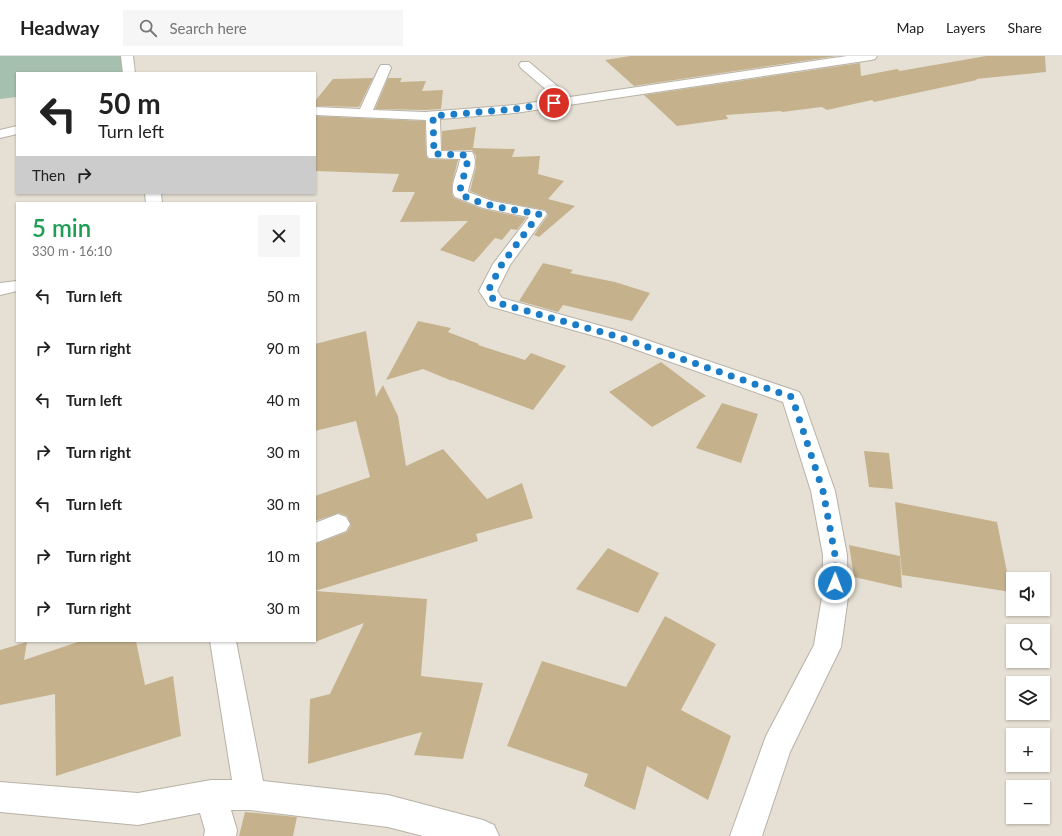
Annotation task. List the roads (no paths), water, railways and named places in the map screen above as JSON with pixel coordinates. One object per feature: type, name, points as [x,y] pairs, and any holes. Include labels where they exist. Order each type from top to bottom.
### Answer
[{"type":"street","points":[[127,56],[129,72]]},
{"type":"street","points":[[316,112],[433,116],[515,109],[853,57],[871,56]]},
{"type":"street","points":[[525,65],[568,101]]},
{"type":"street","points":[[364,114],[385,68]]},
{"type":"street","points":[[433,116],[434,154],[467,155],[468,162],[460,185],[460,194],[471,200],[499,207],[539,214],[495,277],[488,291],[495,302],[619,337],[792,397],[823,491],[835,555],[835,597],[827,647],[777,748],[746,836]]},
{"type":"street","points":[[0,134],[16,130]]},
{"type":"street","points":[[0,288],[16,286]]},
{"type":"street","points":[[316,533],[338,524]]},
{"type":"street","points":[[223,642],[250,795]]},
{"type":"street","points":[[211,795],[221,830],[220,836]]},
{"type":"street","points":[[0,797],[138,809],[211,795],[250,795],[388,810],[483,836]]}]
